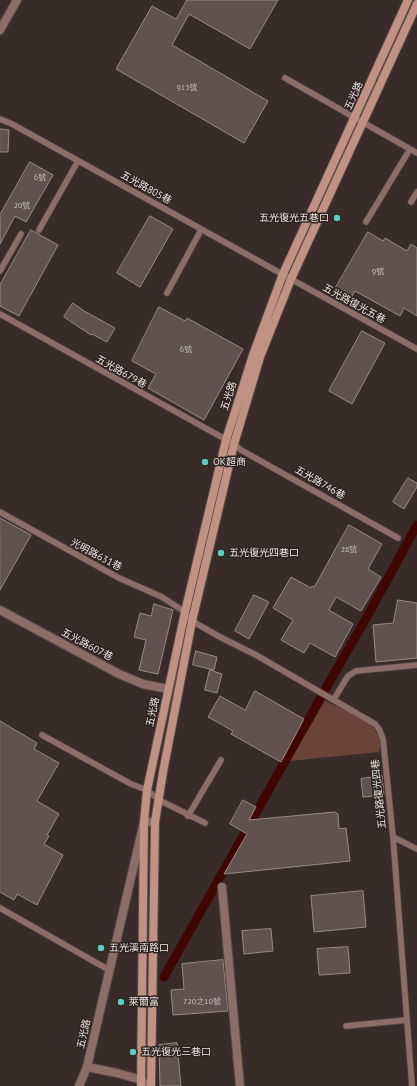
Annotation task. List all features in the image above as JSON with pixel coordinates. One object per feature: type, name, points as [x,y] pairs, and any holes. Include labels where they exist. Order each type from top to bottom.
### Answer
[{"type":"main road","name":"五光路","points":[[143,1084],[144,822],[148,790],[168,688],[226,440],[252,355],[283,274],[408,0]]},
{"type":"main road","name":"五光路","points":[[151,1086],[155,822],[192,621],[234,444],[260,357],[292,279],[417,4]]},
{"type":"street","points":[[0,30],[17,0]]},
{"type":"street","name":"五光路607巷","points":[[0,610],[119,674],[143,684],[168,688]]},
{"type":"street","points":[[144,822],[155,822]]},
{"type":"street","name":"五光路","points":[[79,1086],[87,1067],[144,822]]},
{"type":"street","points":[[222,887],[240,1086]]},
{"type":"street","points":[[87,1067],[117,1073],[143,1084]]},
{"type":"lane","points":[[284,78],[417,153]]},
{"type":"lane","name":"五光路805巷","points":[[0,119],[12,124],[283,274]]},
{"type":"lane","points":[[366,222],[410,149]]},
{"type":"lane","points":[[39,230],[78,161]]},
{"type":"lane","points":[[411,202],[417,192]]},
{"type":"lane","points":[[167,293],[202,230]]},
{"type":"lane","points":[[0,271],[20,234]]},
{"type":"lane","name":"五光路復光五巷","points":[[283,274],[417,350]]},
{"type":"lane","name":"五光路679巷","points":[[0,314],[234,444]]},
{"type":"lane","name":"五光路746巷","points":[[234,444],[241,450],[398,538]]},
{"type":"lane","name":"光明路631巷","points":[[0,512],[119,578],[162,597],[185,612]]},
{"type":"lane","name":"五光路復光四巷","points":[[185,612],[192,621],[319,691],[376,724],[379,729],[383,739],[393,837],[412,1086]]},
{"type":"lane","points":[[331,698],[348,676],[361,669],[417,665]]},
{"type":"lane","points":[[42,735],[130,784],[148,790],[158,800],[205,823]]},
{"type":"lane","points":[[188,816],[221,760]]},
{"type":"lane","points":[[393,837],[417,849]]},
{"type":"lane","points":[[0,908],[109,970]]},
{"type":"lane","points":[[346,1026],[407,1020]]},
{"type":"shaded area","points":[[325,701],[366,720],[374,728],[381,741],[379,752],[289,761]]},
{"type":"building","points":[[187,0],[278,0],[250,49],[189,14],[172,45],[268,101],[244,143],[116,69],[152,6],[176,19]]},
{"type":"building","points":[[0,129],[9,130],[8,152],[0,152]]},
{"type":"building","points":[[30,162],[53,175],[26,222],[15,216],[0,244],[0,215]]},
{"type":"building","points":[[150,216],[173,229],[140,287],[117,273]]},
{"type":"building","points":[[31,230],[58,245],[19,316],[0,306],[0,285]]},
{"type":"building","points":[[368,232],[383,241],[385,238],[407,251],[411,244],[417,248],[417,316],[404,308],[400,316],[355,291],[351,298],[335,289]]},
{"type":"building","points":[[73,303],[84,311],[115,328],[107,342],[92,334],[91,335],[64,317]]},
{"type":"building","points":[[159,307],[185,321],[187,318],[243,349],[204,420],[148,388],[156,374],[132,361]]},
{"type":"building","points":[[362,331],[385,343],[352,404],[329,391]]},
{"type":"building","points":[[408,478],[417,483],[417,487],[404,509],[393,502]]},
{"type":"building","points":[[0,518],[31,535],[0,590]]},
{"type":"building","points":[[349,525],[382,544],[368,569],[381,577],[361,611],[336,597],[329,610],[353,624],[335,657],[310,643],[304,653],[281,640],[293,620],[273,608],[291,577],[311,588],[312,586],[314,587]]},
{"type":"building","points":[[254,595],[269,602],[249,639],[235,631]]},
{"type":"building","points":[[398,600],[417,603],[417,658],[376,662],[373,625],[393,623]]},
{"type":"building","points":[[154,604],[173,610],[158,674],[139,670],[146,640],[134,637],[140,613],[151,616]]},
{"type":"building","points":[[196,651],[217,657],[214,670],[193,665]]},
{"type":"building","points":[[210,670],[222,674],[217,693],[205,690]]},
{"type":"building","points":[[255,691],[304,719],[281,762],[231,734],[233,731],[208,717],[220,696],[245,710]]},
{"type":"building","points":[[0,721],[37,743],[34,749],[59,763],[37,801],[59,814],[47,835],[49,836],[44,844],[63,855],[37,905],[17,894],[14,900],[0,892]]},
{"type":"building","points":[[382,776],[384,795],[363,797],[361,779]]},
{"type":"building","points":[[243,800],[256,807],[249,820],[335,812],[338,814],[339,829],[346,828],[350,861],[224,874],[247,834],[230,824]]},
{"type":"building","points":[[363,891],[366,927],[314,932],[311,896]]},
{"type":"building","points":[[271,929],[273,951],[244,954],[242,931]]},
{"type":"building","points":[[348,947],[350,973],[319,975],[317,949]]},
{"type":"building","points":[[223,960],[228,1011],[173,1015],[171,990],[184,989],[182,964]]},
{"type":"building","points":[[177,1043],[181,1086],[160,1086],[159,1045]]},
{"type":"waterway","points":[[164,977],[368,615],[417,525]]},
{"type":"place","name":"五光復光五巷口","points":[[337,218]]},
{"type":"place","name":"OK超商","points":[[205,462]]},
{"type":"place","name":"五光復光四巷口","points":[[221,553]]},
{"type":"place","name":"五光溪南路口","points":[[101,948]]},
{"type":"place","name":"萊爾富","points":[[121,1002]]},
{"type":"place","name":"五光復光三巷口","points":[[133,1052]]}]
